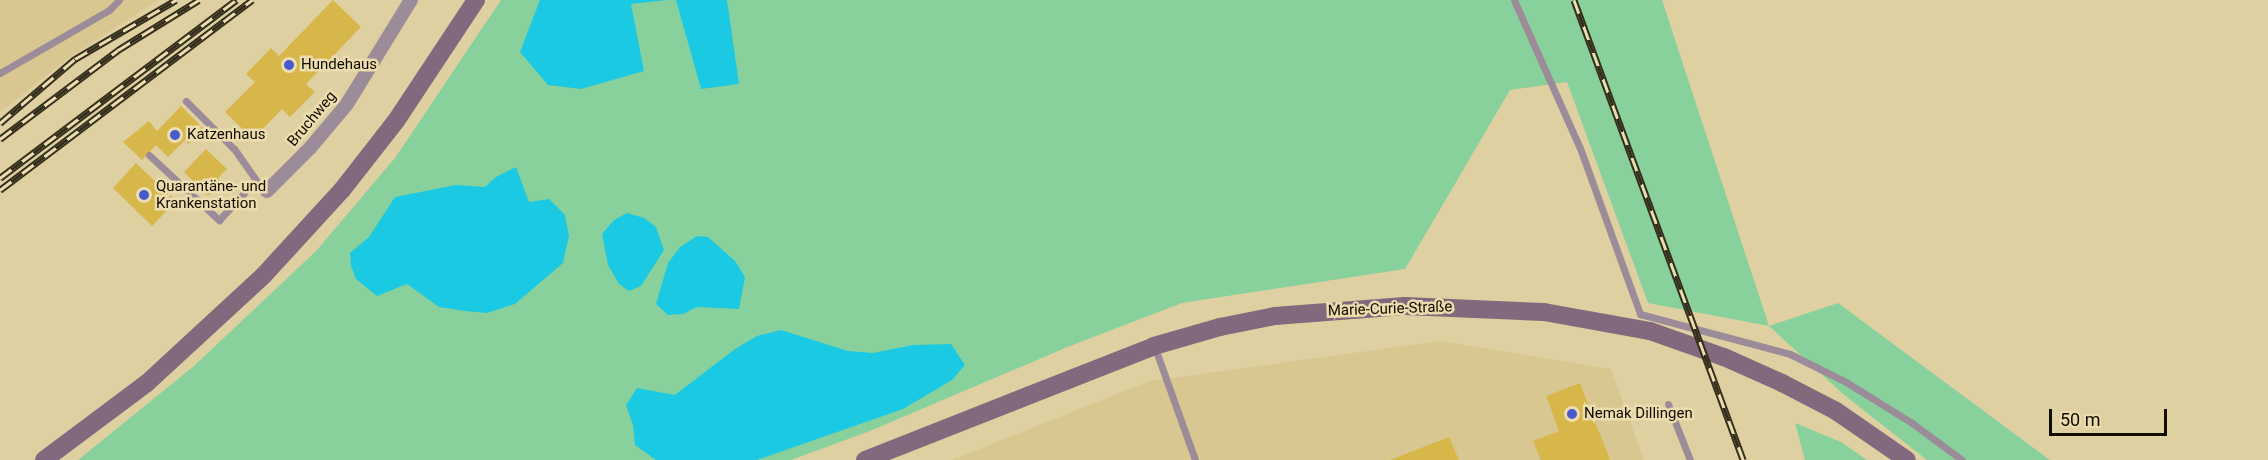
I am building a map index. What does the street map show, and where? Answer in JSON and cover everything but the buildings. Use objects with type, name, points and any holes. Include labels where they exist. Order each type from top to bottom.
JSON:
[{"type":"main road","points":[[44,460],[147,383],[264,275],[342,190],[396,121],[476,0]]},
{"type":"main road","name":"Marie-Curie-Straße","points":[[865,460],[1154,345],[1220,327],[1275,316],[1394,306],[1474,307],[1544,312],[1650,331],[1724,357],[1772,378],[1836,411],[1907,460]]},
{"type":"street","name":"Bruchweg","points":[[267,191],[310,148],[347,104],[411,0]]},
{"type":"lane","points":[[0,73],[108,10],[119,0]]},
{"type":"lane","points":[[1514,0],[1580,148],[1640,314],[1790,354],[1846,382],[1912,423],[1962,460]]},
{"type":"lane","points":[[186,100],[234,149],[256,180],[267,191]]},
{"type":"lane","points":[[149,155],[219,220],[256,180]]},
{"type":"lane","points":[[1154,345],[1195,460]]},
{"type":"lane","points":[[1668,404],[1690,460]]},
{"type":"shaded area","points":[[0,0],[158,0],[72,56],[0,112]]},
{"type":"shaded area","points":[[1440,341],[1611,369],[1644,460],[952,460],[1150,381]]},
{"type":"green space","points":[[501,0],[1662,0],[1769,326],[1648,303],[1567,82],[1510,90],[1405,269],[1182,303],[1070,346],[870,431],[791,460],[78,460],[194,366],[316,251],[395,158]]},
{"type":"green space","points":[[1838,303],[2050,460],[1927,460],[1843,394],[1769,326]]},
{"type":"green space","points":[[1795,423],[1841,442],[1867,460],[1805,460]]},
{"type":"water","points":[[540,0],[667,0],[631,4],[644,71],[581,89],[548,85],[520,52]]},
{"type":"water","points":[[676,0],[727,0],[739,84],[701,89]]},
{"type":"water","points":[[516,167],[529,202],[549,199],[565,215],[569,236],[563,263],[515,304],[487,313],[439,307],[407,284],[377,296],[356,279],[351,266],[350,253],[369,237],[395,197],[456,185],[485,187],[496,177]]},
{"type":"water","points":[[627,213],[644,218],[656,227],[664,250],[641,286],[629,291],[619,284],[608,265],[602,234],[614,220]]},
{"type":"water","points":[[697,236],[708,237],[735,261],[745,277],[739,309],[697,307],[683,314],[668,315],[656,304],[668,263],[680,247]]},
{"type":"water","points":[[781,330],[848,351],[873,353],[913,345],[951,344],[965,365],[952,380],[903,409],[757,460],[656,460],[635,445],[633,425],[626,405],[637,388],[675,395],[735,349],[757,336]]},
{"type":"railway","points":[[0,123],[75,59],[176,0]]},
{"type":"railway","points":[[0,139],[118,50],[199,0]]},
{"type":"railway","points":[[0,178],[236,0]]},
{"type":"railway","points":[[0,190],[252,0]]},
{"type":"railway","points":[[1574,0],[1743,460]]},
{"type":"place","name":"Hundehaus","points":[[289,65]]},
{"type":"place","name":"Katzenhaus","points":[[175,135]]},
{"type":"place","name":"Quarantäne- und Krankenstation","points":[[144,195]]},
{"type":"place","name":"Nemak Dillingen","points":[[1572,414]]}]
